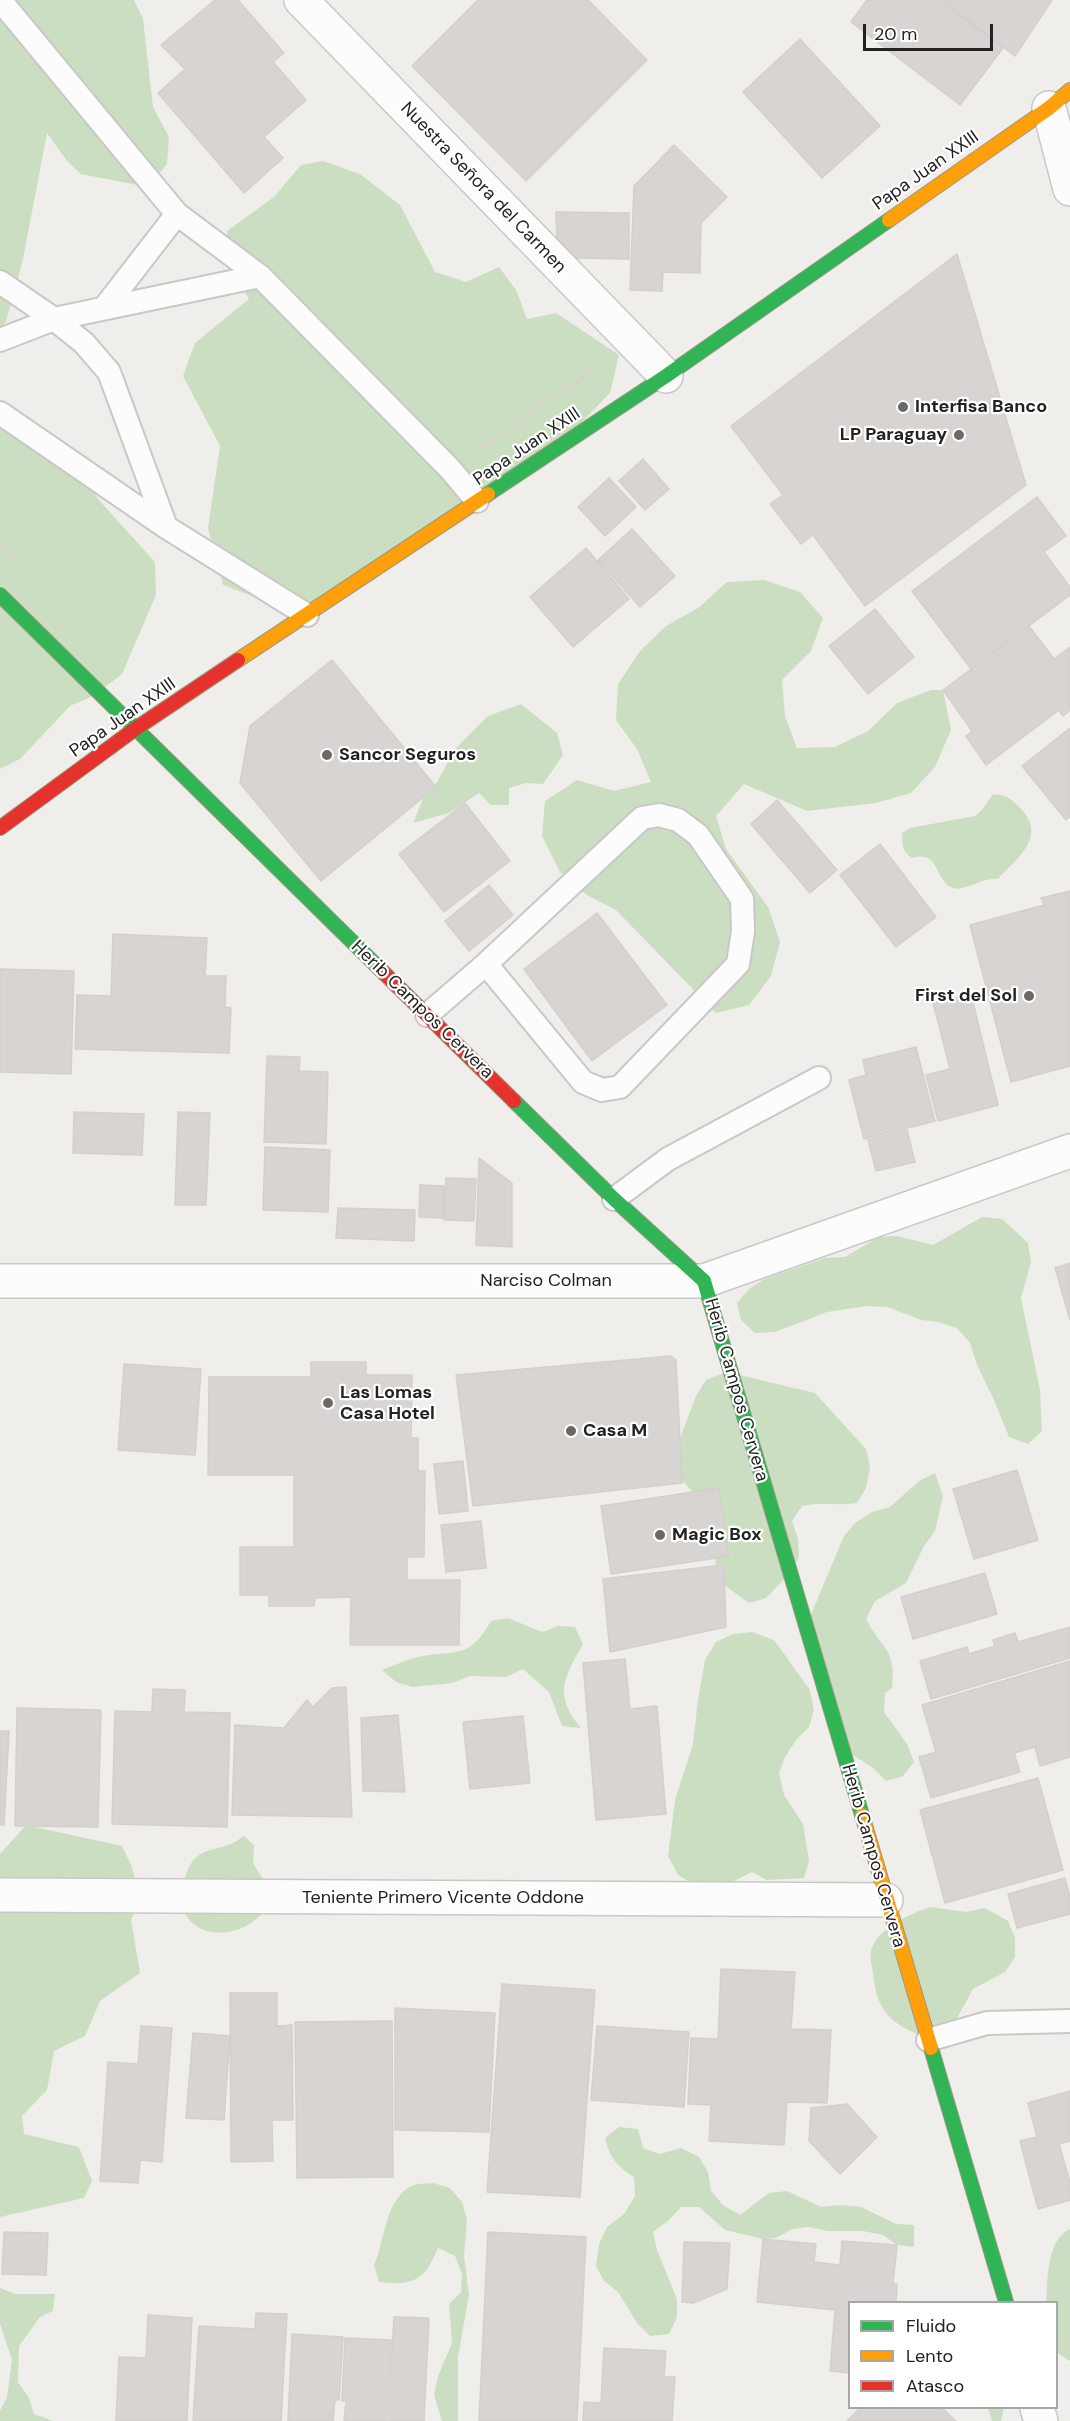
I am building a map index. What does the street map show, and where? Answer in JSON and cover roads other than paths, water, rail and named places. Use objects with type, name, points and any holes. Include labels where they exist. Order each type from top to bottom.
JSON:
[{"type":"street","name":"Nuestra Señora del Carmen","points":[[301,0],[666,376]]},
{"type":"street","name":"Papa Juan XXIII","points":[[0,828],[135,729],[666,376],[1059,99]]},
{"type":"street","points":[[1059,99],[1070,189]]},
{"type":"street","name":"Herib Campos Cervera","points":[[0,595],[614,1199],[704,1281],[1006,2301]]},
{"type":"street","name":"Narciso Colman","points":[[0,1281],[704,1281],[1070,1151]]},
{"type":"street","name":"Teniente Primero Vicente Oddone","points":[[0,1895],[886,1900]]},
{"type":"lane","points":[[0,0],[177,214],[260,276],[450,469],[477,501]]},
{"type":"lane","points":[[105,307],[177,214]]},
{"type":"lane","points":[[0,340],[54,319],[260,276]]},
{"type":"lane","points":[[0,282],[84,343],[109,372],[166,527]]},
{"type":"lane","points":[[0,413],[166,527],[307,615]]},
{"type":"lane","points":[[427,1015],[486,964],[642,819],[659,815],[678,820],[698,835],[742,899],[743,931],[738,963],[620,1087],[602,1090],[583,1082],[486,964]]},
{"type":"lane","points":[[614,1199],[668,1160],[819,1078]]},
{"type":"lane","points":[[928,2040],[987,2023],[1070,2021]]},
{"type":"place","name":"Interfisa Banco","points":[[903,407]]},
{"type":"place","name":"LP Paraguay","points":[[959,435]]},
{"type":"place","name":"Sancor Seguros","points":[[327,755]]},
{"type":"place","name":"First del Sol","points":[[1029,996]]},
{"type":"place","name":"Las Lomas Casa Hotel","points":[[328,1403]]},
{"type":"place","name":"Casa M","points":[[571,1431]]},
{"type":"place","name":"Magic Box","points":[[660,1535]]}]
